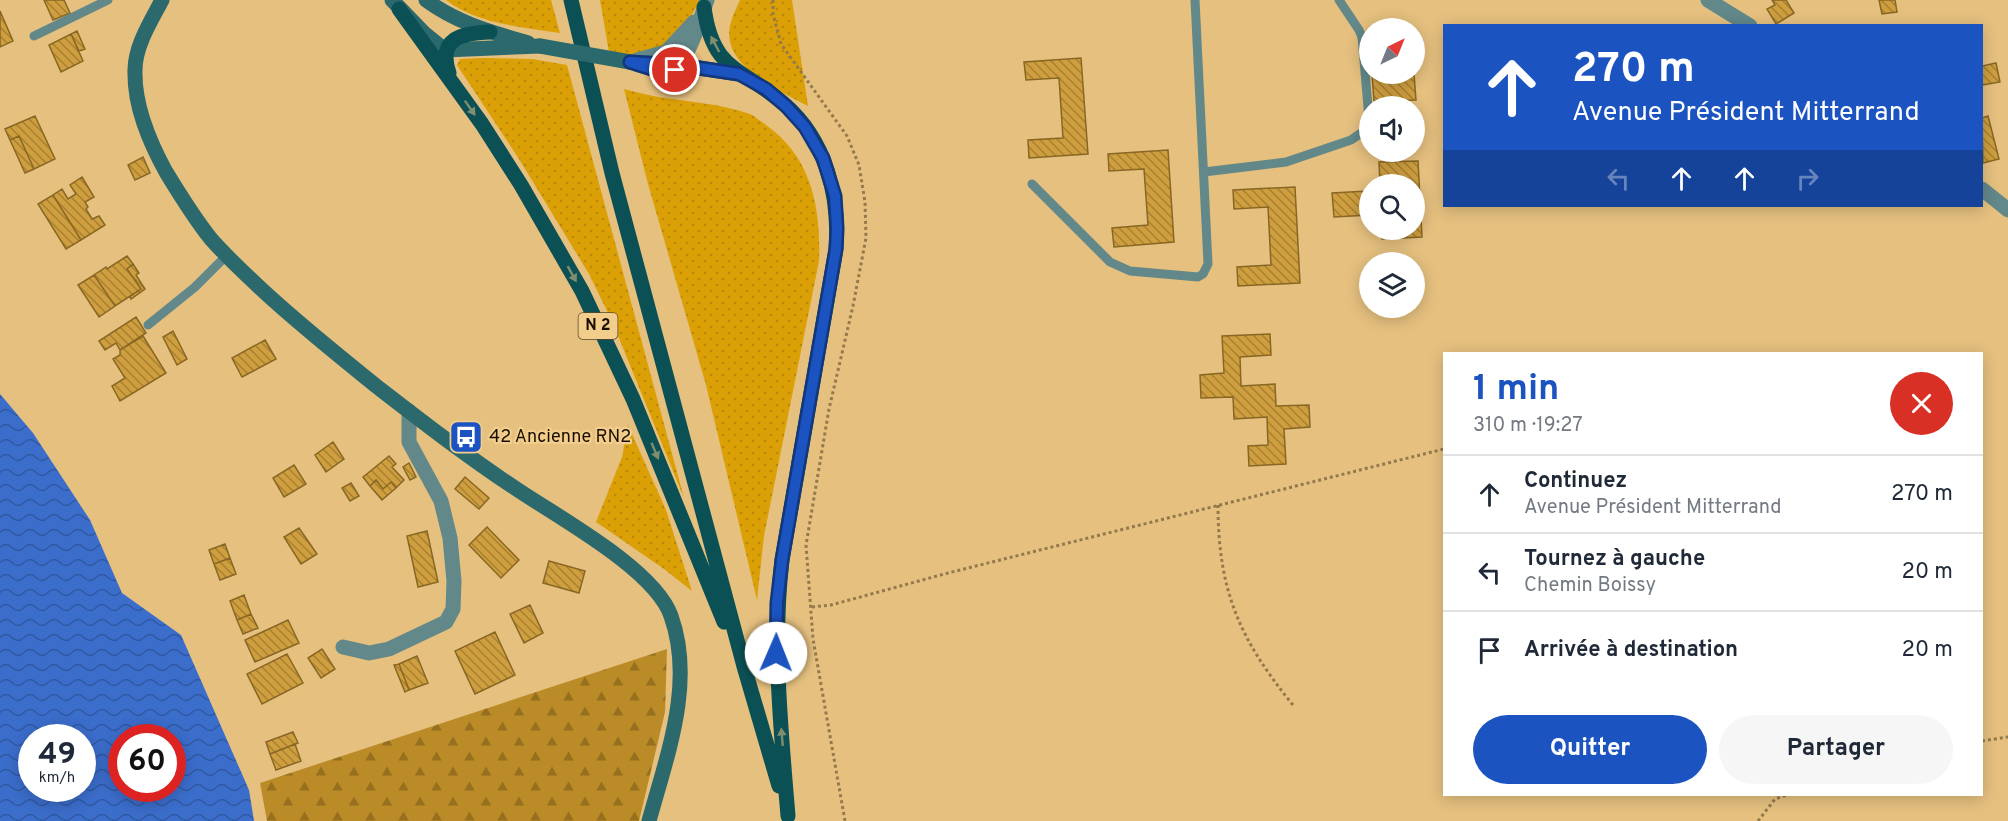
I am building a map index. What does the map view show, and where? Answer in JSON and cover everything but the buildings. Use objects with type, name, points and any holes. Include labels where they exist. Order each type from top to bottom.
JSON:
[{"type":"main road","points":[[162,0],[139,50],[135,69],[139,109],[154,150],[183,200],[226,256],[306,331],[409,411],[511,486],[630,564],[656,590],[671,613],[681,662],[681,686],[670,745],[649,821]]},
{"type":"main road","name":"N 2","points":[[426,0],[470,26],[540,46],[630,62],[679,65],[739,74],[766,89],[786,106],[805,127],[823,158],[835,196],[837,228],[832,273],[782,560],[777,603],[777,663],[789,818]]},
{"type":"main road","name":"N 2","points":[[570,0],[609,162],[744,670],[789,818]]},
{"type":"main road","points":[[706,4],[707,28],[713,43],[724,61],[739,74]]},
{"type":"main road","name":"N 2","points":[[395,5],[445,51],[540,46]]},
{"type":"main road","name":"N 2","points":[[395,5],[452,82],[521,185],[582,291],[633,399],[668,481],[695,556],[744,670]]},
{"type":"main road","name":"N 2","points":[[445,51],[449,44],[465,34],[490,32]]},
{"type":"main road","points":[[445,51],[446,64],[452,82]]},
{"type":"street","points":[[1708,0],[1747,24]]},
{"type":"street","points":[[630,62],[656,57],[666,52],[690,28],[706,4]]},
{"type":"street","points":[[679,65],[688,50],[706,4]]},
{"type":"street","points":[[1983,190],[2008,210]]},
{"type":"street","points":[[343,646],[369,653],[389,650],[446,622],[453,609],[454,581],[450,538],[441,501],[409,442],[409,411]]},
{"type":"lane","points":[[34,36],[108,0]]},
{"type":"lane","points":[[1032,184],[1110,262],[1121,269],[1198,277],[1203,274],[1208,264],[1195,0]]},
{"type":"lane","points":[[1204,172],[1286,162],[1351,140],[1364,131],[1369,118],[1362,37],[1339,0]]},
{"type":"lane","points":[[148,325],[195,287],[226,256]]},
{"type":"path","points":[[845,821],[813,639],[812,607],[831,605],[948,573],[1443,449]]},
{"type":"path","points":[[1218,505],[1218,534],[1224,577],[1239,625],[1267,673],[1293,705]]},
{"type":"path","points":[[1983,741],[2008,737]]},
{"type":"path","points":[[1773,796],[1775,800]]},
{"type":"path","points":[[1758,821],[1775,800],[1785,796]]},
{"type":"shaded area","points":[[446,0],[551,0],[560,33],[486,19],[458,8]]},
{"type":"shaded area","points":[[600,0],[700,0],[689,20],[665,52],[610,58]]},
{"type":"shaded area","points":[[740,0],[792,0],[808,106],[753,74],[733,51],[729,37],[731,22]]},
{"type":"shaded area","points":[[460,59],[532,59],[567,65],[684,498],[612,321],[589,274],[519,159],[457,65]]},
{"type":"shaded area","points":[[624,89],[727,107],[752,115],[782,138],[794,152],[804,168],[815,204],[819,261],[764,536],[757,600],[706,385],[648,184]]},
{"type":"shaded area","points":[[628,425],[666,510],[692,591],[596,522],[622,457]]},
{"type":"green space","points":[[667,649],[665,712],[639,821],[267,821],[260,783]]},
{"type":"water","points":[[0,394],[33,433],[90,520],[122,593],[181,635],[249,790],[254,821],[0,821]]},
{"type":"place","name":"42 Ancienne RN2","points":[[466,437]]},
{"type":"route","points":[[675,70],[668,74],[658,73],[630,62],[679,65],[739,74],[766,89],[805,127],[823,158],[835,196],[836,249],[782,560],[777,603],[776,653]]}]
